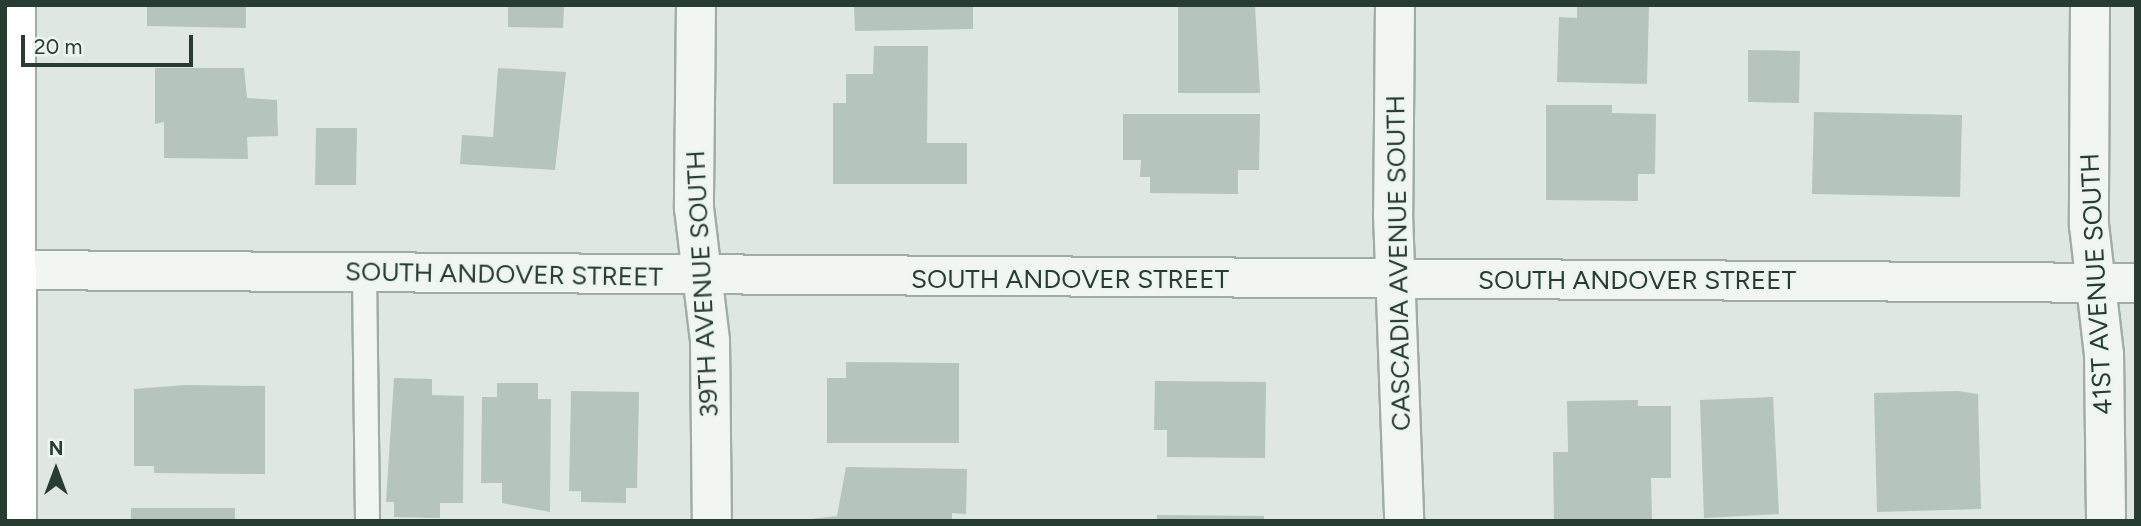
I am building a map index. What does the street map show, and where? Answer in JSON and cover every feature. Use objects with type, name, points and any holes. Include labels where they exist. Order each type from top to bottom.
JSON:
[{"type":"street","points":[[16,5],[10,270],[17,521]]},
{"type":"street","name":"39TH AVENUE SOUTH","points":[[696,5],[694,208],[710,341],[712,521]]},
{"type":"street","name":"CASCADIA AVENUE SOUTH","points":[[1395,5],[1404,521]]},
{"type":"street","name":"41ST AVENUE SOUTH","points":[[2091,5],[2089,225],[2104,354],[2106,521]]},
{"type":"street","name":"SOUTH ANDOVER STREET","points":[[10,270],[364,272],[702,279],[2136,283]]},
{"type":"lane","points":[[364,272],[367,521]]},
{"type":"building","points":[[147,5],[246,5],[246,28],[147,26]]},
{"type":"building","points":[[508,5],[564,5],[563,28],[508,27]]},
{"type":"building","points":[[854,5],[973,5],[973,29],[855,31]]},
{"type":"building","points":[[1577,5],[1649,5],[1647,84],[1557,82],[1559,17],[1577,18]]},
{"type":"building","points":[[1178,6],[1255,6],[1260,93],[1178,93]]},
{"type":"building","points":[[874,46],[928,46],[927,143],[967,143],[967,184],[833,184],[833,103],[846,103],[846,74],[873,74]]},
{"type":"building","points":[[1748,50],[1800,51],[1799,103],[1748,102]]},
{"type":"building","points":[[155,68],[244,68],[247,98],[277,100],[278,136],[247,137],[248,159],[164,158],[164,122],[155,124]]},
{"type":"building","points":[[498,68],[566,72],[555,170],[460,164],[462,135],[493,137]]},
{"type":"building","points":[[1546,105],[1612,105],[1612,113],[1656,114],[1655,174],[1638,174],[1638,201],[1546,200]]},
{"type":"building","points":[[1814,112],[1962,115],[1960,197],[1812,194]]},
{"type":"building","points":[[1123,114],[1260,114],[1259,170],[1238,170],[1238,194],[1150,193],[1150,177],[1140,177],[1141,160],[1123,160]]},
{"type":"building","points":[[316,128],[357,128],[356,185],[315,185]]},
{"type":"building","points":[[846,362],[959,363],[959,443],[827,443],[827,378],[846,378]]},
{"type":"building","points":[[394,378],[432,379],[432,395],[464,396],[463,503],[440,503],[440,518],[394,517],[394,502],[386,502]]},
{"type":"building","points":[[1155,381],[1266,382],[1265,458],[1167,457],[1167,430],[1154,430]]},
{"type":"building","points":[[497,383],[538,383],[538,399],[551,399],[550,512],[502,503],[502,483],[481,483],[482,397],[497,397]]},
{"type":"building","points":[[186,385],[265,386],[265,474],[154,473],[154,466],[134,466],[134,389]]},
{"type":"building","points":[[571,391],[639,392],[637,488],[626,488],[626,503],[581,502],[581,491],[569,491]]},
{"type":"building","points":[[1958,391],[1978,394],[1981,509],[1877,512],[1874,393]]},
{"type":"building","points":[[1773,397],[1779,514],[1704,518],[1700,400]]},
{"type":"building","points":[[1638,400],[1638,406],[1671,406],[1671,478],[1651,478],[1652,521],[1554,521],[1553,452],[1568,452],[1567,401]]},
{"type":"building","points":[[846,467],[967,469],[966,514],[952,513],[952,521],[794,521],[837,516]]},
{"type":"building","points":[[131,508],[235,508],[235,521],[131,521]]},
{"type":"building","points":[[1157,515],[1264,516],[1264,521],[1157,521]]}]
